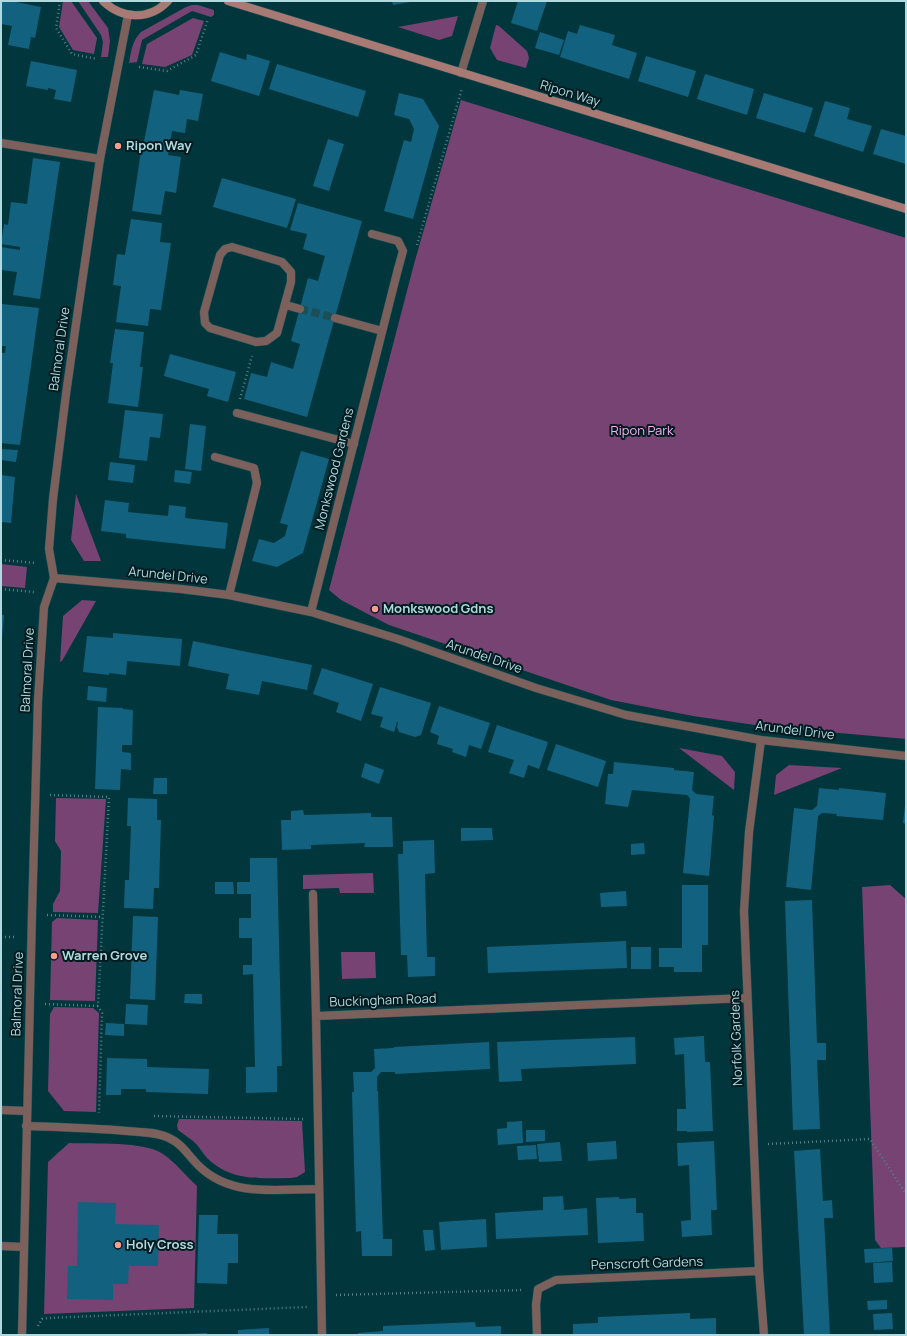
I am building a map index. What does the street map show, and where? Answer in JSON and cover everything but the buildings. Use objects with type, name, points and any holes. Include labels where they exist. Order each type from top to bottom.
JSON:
[{"type":"street","points":[[103,1],[115,10],[128,15],[140,15],[152,12],[163,6],[168,1]]},
{"type":"street","name":"Ripon Way","points":[[228,1],[906,209]]},
{"type":"street","points":[[464,74],[482,1]]},
{"type":"street","name":"Balmoral Drive","points":[[22,1335],[26,1126],[38,701],[44,607],[54,578],[49,549],[60,446],[76,325],[100,159],[128,15]]},
{"type":"street","points":[[1,143],[100,159]]},
{"type":"street","name":"Monkswood Gardens","points":[[311,612],[403,251],[398,241],[372,234]]},
{"type":"street","points":[[232,247],[282,262],[291,272],[291,282],[286,305],[277,333],[266,341],[256,342],[210,328],[205,322],[204,312],[220,255],[225,249],[232,247]]},
{"type":"street","points":[[286,305],[300,309]]},
{"type":"street","points":[[335,318],[382,331]]},
{"type":"street","points":[[237,413],[354,444]]},
{"type":"street","points":[[215,457],[254,468],[257,483],[229,595]]},
{"type":"street","name":"Arundel Drive","points":[[54,578],[181,589],[229,595],[311,612],[398,639],[536,688],[626,715],[762,740],[906,756]]},
{"type":"street","name":"Norfolk Gardens","points":[[762,740],[749,832],[744,911],[753,1144],[759,1271],[764,1335]]},
{"type":"street","points":[[313,894],[316,1016]]},
{"type":"street","name":"Buckingham Road","points":[[322,1335],[316,1016],[747,998]]},
{"type":"street","points":[[1,1110],[27,1111]]},
{"type":"street","points":[[26,1126],[153,1133],[169,1138],[183,1147],[199,1167],[221,1182],[244,1189],[319,1189]]},
{"type":"street","points":[[1,1246],[24,1247]]},
{"type":"street","name":"Penscroft Gardens","points":[[538,1289],[556,1280],[759,1271]]},
{"type":"street","points":[[537,1335],[536,1305],[538,1289]]},
{"type":"path","points":[[60,1],[56,28],[72,54],[97,59]]},
{"type":"path","points":[[138,67],[167,71],[196,55],[208,19]]},
{"type":"path","points":[[417,246],[464,74]]},
{"type":"path","points":[[237,413],[256,342]]},
{"type":"path","points":[[1,560],[52,564]]},
{"type":"path","points":[[1,589],[49,593]]},
{"type":"path","points":[[36,794],[109,796],[98,1006],[102,1013],[99,1116]]},
{"type":"path","points":[[32,914],[103,917]]},
{"type":"path","points":[[30,1003],[98,1006]]},
{"type":"path","points":[[150,1116],[318,1119]]},
{"type":"path","points":[[753,1144],[870,1139],[906,1194]]},
{"type":"path","points":[[322,1296],[538,1289]]},
{"type":"path","points":[[38,1326],[42,1319],[48,1318],[322,1307]]},
{"type":"green space","points":[[63,1],[71,1],[97,38],[94,54],[73,50],[59,27]]},
{"type":"green space","points":[[78,1],[88,1],[108,28],[110,41],[108,57],[101,57],[103,42],[101,35]]},
{"type":"green space","points":[[192,5],[198,5],[214,10],[214,15],[211,17],[192,11],[142,40],[137,62],[129,63],[134,43],[141,32]]},
{"type":"green space","points":[[458,16],[452,36],[439,40],[398,27]]},
{"type":"green space","points":[[193,18],[204,21],[192,55],[165,67],[142,64],[147,44]]},
{"type":"green space","points":[[496,25],[527,51],[529,58],[526,68],[497,60],[490,48]]},
{"type":"green space","name":"Ripon Park","points":[[461,100],[906,238],[906,739],[762,726],[693,716],[611,700],[389,625],[341,600],[329,590],[414,264]]},
{"type":"green space","points":[[76,494],[101,561],[84,561],[71,540]]},
{"type":"green space","points":[[1,564],[27,567],[25,588],[1,586]]},
{"type":"green space","points":[[82,600],[96,601],[62,661],[60,662],[63,616]]},
{"type":"green space","points":[[679,748],[722,756],[735,772],[734,790]]},
{"type":"green space","points":[[789,765],[842,768],[774,795],[776,775]]},
{"type":"green space","points":[[56,798],[106,799],[98,913],[53,912],[53,904],[60,891],[61,851],[55,841]]},
{"type":"green space","points":[[373,873],[374,893],[340,893],[339,888],[303,889],[303,875]]},
{"type":"green space","points":[[890,885],[906,899],[906,1247],[881,1248],[875,1240],[862,887]]},
{"type":"green space","points":[[57,918],[98,920],[95,1001],[50,1000],[52,922]]},
{"type":"green space","points":[[341,952],[375,952],[376,978],[342,979]]},
{"type":"green space","points":[[54,1007],[93,1008],[99,1013],[96,1112],[64,1111],[48,1091],[50,1014]]},
{"type":"green space","points":[[179,1119],[302,1121],[305,1172],[297,1177],[291,1178],[257,1178],[236,1175],[226,1171],[216,1166],[207,1158],[195,1143],[178,1130],[177,1125]]},
{"type":"green space","points":[[69,1143],[132,1145],[155,1150],[172,1161],[197,1186],[194,1308],[44,1314],[48,1162]]},
{"type":"tunnel","points":[[300,309],[335,318]]},
{"type":"place","name":"Ripon Way","points":[[118,146]]},
{"type":"place","name":"Monkswood Gdns","points":[[375,609]]},
{"type":"place","name":"Warren Grove","points":[[54,956]]},
{"type":"place","name":"Holy Cross","points":[[118,1245]]}]
